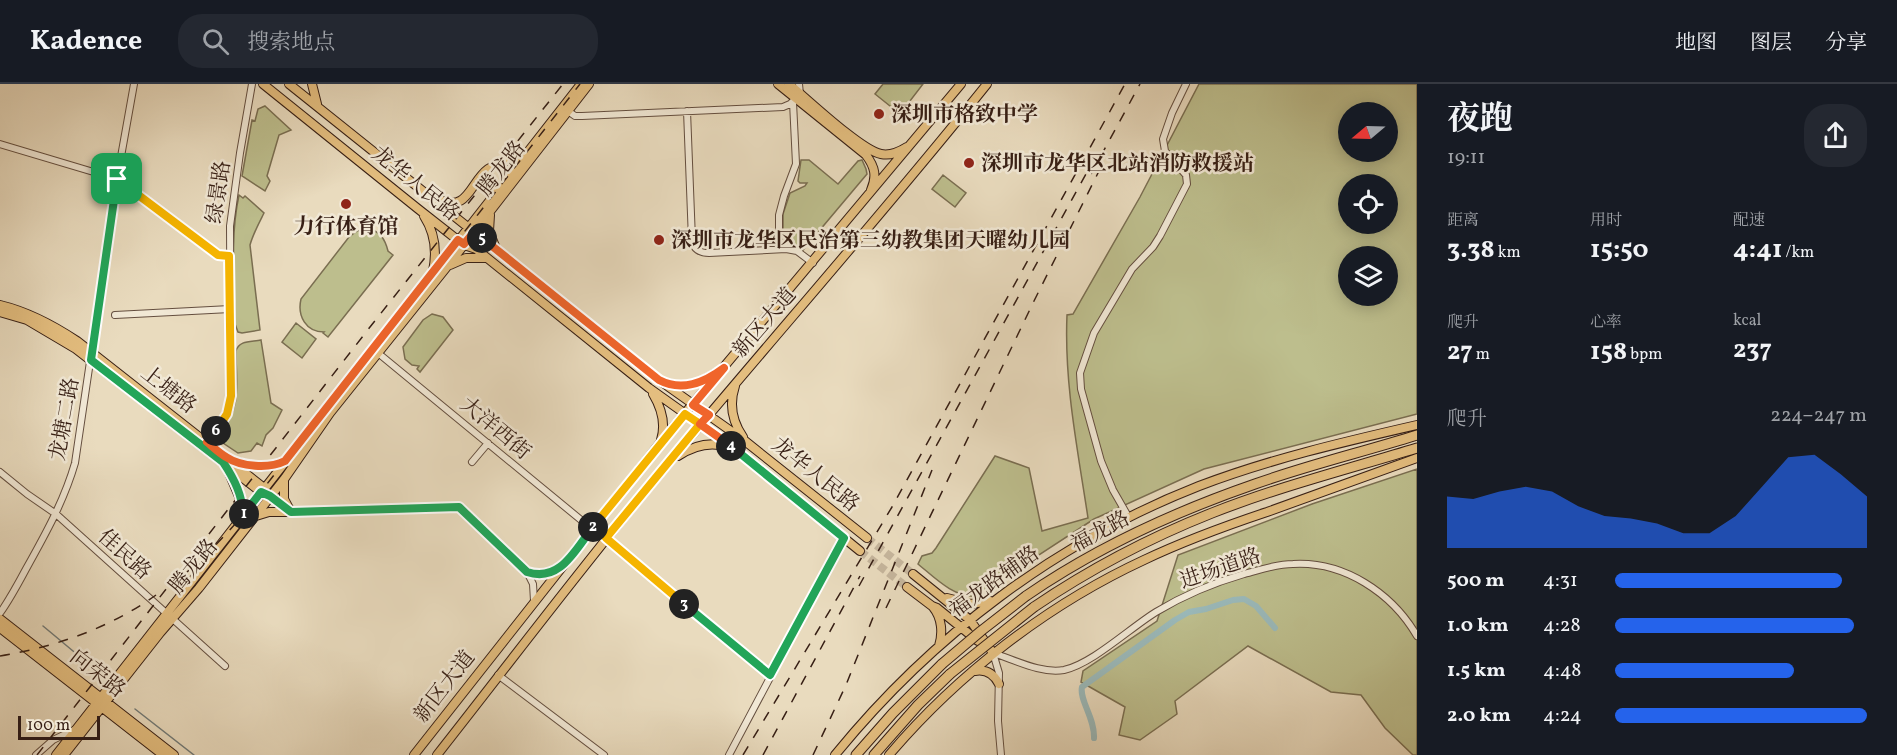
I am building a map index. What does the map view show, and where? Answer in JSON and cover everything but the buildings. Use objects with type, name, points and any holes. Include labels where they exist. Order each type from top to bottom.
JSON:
[{"type":"highway","name":"福龙路","points":[[856,755],[893,713],[942,664],[981,631],[1026,596],[1096,552],[1147,526],[1196,505],[1287,474],[1417,435]]},
{"type":"highway","name":"福龙路","points":[[874,755],[918,705],[979,649],[1034,607],[1104,563],[1184,525],[1269,493],[1417,448]]},
{"type":"main road","name":"龙华人民路","points":[[262,84],[461,242],[488,258],[649,388],[736,450],[860,551]]},
{"type":"main road","name":"龙华人民路","points":[[289,84],[659,380],[745,441],[867,538]]},
{"type":"main road","points":[[312,84],[314,96],[320,108]]},
{"type":"main road","name":"腾龙路","points":[[64,755],[101,702],[169,617],[241,518],[433,272],[461,242],[581,84]]},
{"type":"main road","name":"腾龙路","points":[[471,229],[492,210],[589,84]]},
{"type":"main road","points":[[778,84],[868,158],[874,169],[875,177],[868,196]]},
{"type":"main road","points":[[789,84],[796,98],[871,151],[893,154],[913,143]]},
{"type":"main road","name":"新区大道","points":[[414,755],[658,446],[961,84]]},
{"type":"main road","name":"新区大道","points":[[437,755],[606,538],[700,424],[906,184],[987,84]]},
{"type":"main road","points":[[425,193],[444,202],[457,202],[465,197],[486,170],[494,165],[526,155]]},
{"type":"main road","points":[[417,208],[429,223],[434,238],[433,272]]},
{"type":"main road","points":[[492,210],[488,224],[497,250]]},
{"type":"main road","name":"腾龙路","points":[[169,617],[199,588],[285,478],[330,413],[446,268],[461,242]]},
{"type":"main road","points":[[446,268],[466,258],[488,258]]},
{"type":"main road","name":"上塘路","points":[[0,305],[46,321],[207,442],[225,460]]},
{"type":"main road","name":"上塘路","points":[[0,312],[27,320],[92,356],[263,490]]},
{"type":"main road","points":[[659,380],[669,384],[688,386],[701,382],[724,368]]},
{"type":"main road","points":[[738,380],[733,396],[733,415],[736,426],[745,441]]},
{"type":"main road","points":[[649,388],[659,405],[663,418],[663,434],[658,446]]},
{"type":"main road","name":"福龙路辅路","points":[[835,755],[888,695],[970,620],[1068,550],[1127,515],[1193,489],[1293,455],[1417,425]]},
{"type":"main road","points":[[669,462],[703,445],[720,444],[736,450]]},
{"type":"main road","points":[[889,755],[930,711],[993,653],[1094,586],[1143,560],[1207,533],[1417,458]]},
{"type":"main road","points":[[225,460],[268,466],[278,465],[285,461]]},
{"type":"main road","points":[[225,460],[241,501],[243,511],[241,518]]},
{"type":"main road","points":[[255,516],[270,512],[291,512],[284,499],[285,478]]},
{"type":"main road","points":[[913,574],[970,620],[993,653]]},
{"type":"main road","points":[[907,587],[993,653]]},
{"type":"main road","points":[[944,597],[971,604],[981,604],[998,598]]},
{"type":"main road","points":[[932,606],[941,625],[939,647]]},
{"type":"main road","name":"向荣路","points":[[0,619],[162,755]]},
{"type":"main road","name":"向荣路","points":[[0,628],[174,755]]},
{"type":"main road","points":[[973,671],[990,672],[999,684]]},
{"type":"main road","name":"腾龙路","points":[[56,755],[101,702]]},
{"type":"street","name":"龙塘二路","points":[[0,613],[56,514],[75,463],[117,179],[134,84]]},
{"type":"street","name":"绿景路","points":[[207,442],[225,419],[231,402],[229,256],[231,211],[252,84]]},
{"type":"street","points":[[779,249],[779,215],[796,164],[796,98],[799,84]]},
{"type":"street","points":[[1127,515],[1101,461],[1081,389],[1080,373],[1085,353],[1098,325],[1132,269],[1160,236],[1187,184],[1186,175],[1166,151],[1163,139],[1186,84]]},
{"type":"street","points":[[568,111],[575,116],[582,116],[783,107],[796,98]]},
{"type":"street","points":[[687,111],[694,247],[709,253],[779,249],[797,251],[813,263]]},
{"type":"street","points":[[0,144],[117,179],[218,255],[229,256]]},
{"type":"street","points":[[115,315],[230,309]]},
{"type":"street","name":"大洋西街","points":[[378,353],[592,529]]},
{"type":"street","points":[[472,462],[488,443]]},
{"type":"street","name":"佳民路","points":[[0,472],[56,514],[225,666]]},
{"type":"street","name":"上塘路","points":[[263,490],[291,512]]},
{"type":"street","points":[[291,512],[459,507],[527,572],[533,584],[534,601]]},
{"type":"street","points":[[606,538],[770,675]]},
{"type":"street","points":[[729,755],[844,538]]},
{"type":"street","name":"进场道路","points":[[993,653],[1047,670],[1066,669],[1084,662],[1149,616],[1191,593],[1226,579],[1294,563],[1337,570],[1364,582],[1392,603],[1405,617],[1417,636]]},
{"type":"street","points":[[527,572],[548,574],[562,566]]},
{"type":"street","points":[[993,653],[999,668],[998,721],[1001,755]]},
{"type":"street","points":[[498,675],[604,755]]},
{"type":"street","points":[[36,755],[53,740],[77,728]]},
{"type":"green space","points":[[883,84],[923,84],[900,114],[875,94]]},
{"type":"green space","points":[[1199,84],[1417,84],[1417,414],[1204,469],[1094,519],[976,596],[960,594],[918,564],[922,556],[932,553],[936,548],[995,456],[1029,468],[1042,531],[1088,518],[1076,443],[1068,366],[1067,315],[1073,314],[1140,197]]},
{"type":"green space","points":[[265,106],[291,130],[279,135],[267,176],[270,181],[265,191],[242,176],[252,120],[255,121],[258,109]]},
{"type":"green space","points":[[801,160],[809,160],[838,184],[858,161],[862,160],[867,174],[803,250],[783,240],[783,214],[790,193],[807,183],[798,181]]},
{"type":"green space","points":[[943,175],[966,193],[955,207],[932,189]]},
{"type":"green space","points":[[239,195],[243,198],[245,196],[264,213],[250,245],[260,330],[242,333],[238,332],[235,324],[233,275],[234,227]]},
{"type":"green space","points":[[368,229],[381,236],[388,251],[393,255],[328,337],[324,332],[312,329],[304,322],[300,311],[301,299],[349,237],[357,231]]},
{"type":"green space","points":[[432,314],[443,317],[453,330],[420,372],[417,369],[419,366],[412,365],[405,359],[403,347],[423,320]]},
{"type":"green space","points":[[296,323],[316,339],[302,358],[282,342]]},
{"type":"green space","points":[[261,340],[271,403],[282,410],[273,428],[266,435],[262,446],[257,443],[251,451],[238,453],[223,443],[221,434],[235,404],[236,351],[243,343]]},
{"type":"green space","points":[[1417,469],[1417,755],[1413,755],[1385,728],[1361,695],[1331,692],[1248,646],[1175,701],[1177,714],[1140,740],[1119,735],[1125,707],[1081,682],[1083,671],[1157,621],[1178,555],[1312,504]]},
{"type":"waterway","points":[[1094,738],[1082,687],[1175,620],[1189,612],[1244,599],[1256,606],[1275,628]]},
{"type":"waterway","points":[[43,626],[85,661]]},
{"type":"waterway","points":[[135,709],[194,755]]},
{"type":"tunnel","points":[[867,538],[913,574]]},
{"type":"tunnel","points":[[860,551],[907,587]]},
{"type":"railway","points":[[37,755],[370,327],[563,84]]},
{"type":"railway","points":[[187,572],[238,521],[580,84]]},
{"type":"railway","points":[[743,755],[892,507],[1125,84]]},
{"type":"railway","points":[[1091,174],[1140,84]]},
{"type":"railway","points":[[859,586],[1092,163]]},
{"type":"railway","points":[[886,608],[1100,169]]},
{"type":"railway","points":[[813,755],[846,685],[932,470]]},
{"type":"railway","points":[[763,755],[860,576]]},
{"type":"railway","points":[[0,656],[41,647],[81,634],[120,617],[156,595]]},
{"type":"place","name":"深圳市格致中学","points":[[879,114]]},
{"type":"place","name":"深圳市龙华区北站消防救援站","points":[[969,163]]},
{"type":"place","name":"力行体育馆","points":[[346,204]]},
{"type":"place","name":"深圳市龙华区民治第三幼教集团天曜幼儿园","points":[[659,240]]},
{"type":"route","points":[[117,179],[91,360],[223,462],[232,476],[243,507],[241,518],[261,492],[291,512],[459,507],[527,572],[536,575],[548,574],[562,566],[685,414],[700,424],[606,538],[770,675],[844,538],[736,450],[700,424],[709,415],[693,405],[724,368],[701,382],[688,386],[669,384],[659,380],[474,232],[464,244],[458,240],[285,461],[278,465],[268,466],[234,461],[207,442],[222,424],[231,402],[229,256],[218,255],[117,179]]}]
